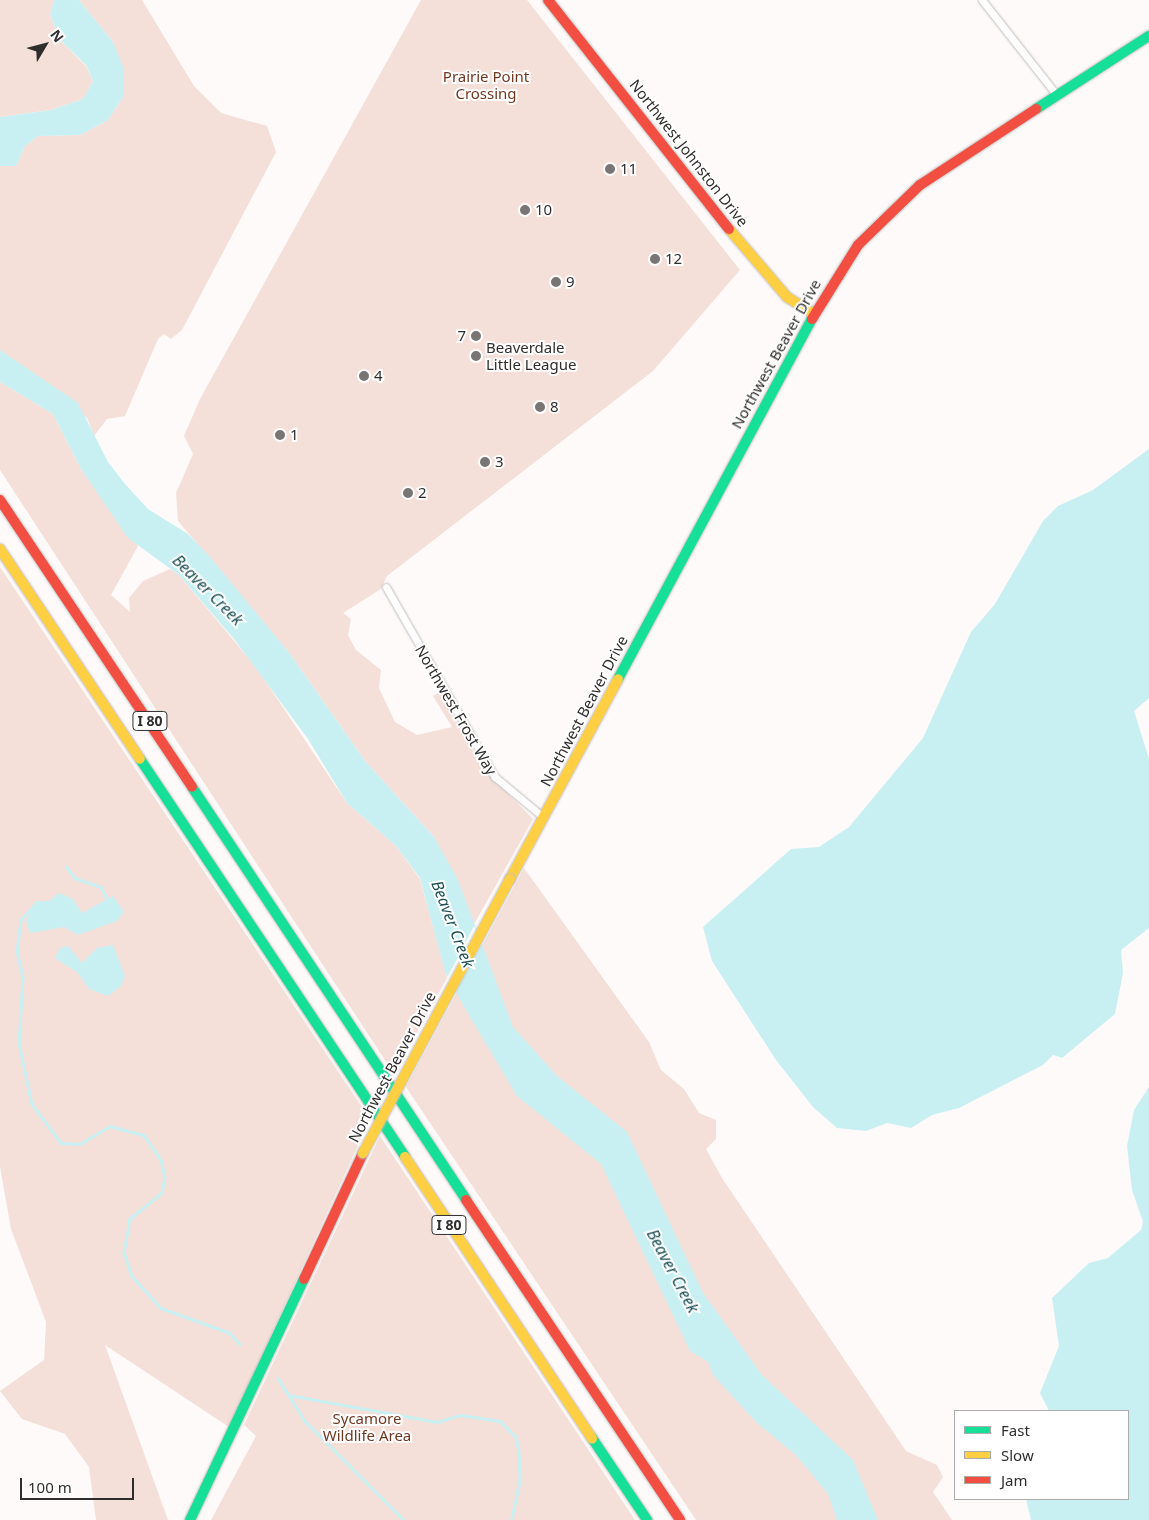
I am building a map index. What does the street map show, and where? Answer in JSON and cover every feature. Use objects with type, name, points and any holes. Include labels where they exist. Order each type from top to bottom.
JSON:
[{"type":"main road","name":"Northwest Johnston Drive","points":[[548,0],[765,275],[788,297],[814,314]]},
{"type":"main road","name":"Northwest Beaver Drive","points":[[190,1520],[363,1153],[814,314],[858,245],[902,199],[1056,94],[1149,36]]},
{"type":"main road","name":"I 80","points":[[0,500],[680,1520]]},
{"type":"main road","name":"I 80","points":[[0,549],[647,1520]]},
{"type":"street","points":[[982,0],[1056,94]]},
{"type":"street","name":"Northwest Frost Way","points":[[386,587],[495,777],[544,817]]},
{"type":"green space","points":[[0,0],[54,0],[50,14],[60,40],[86,66],[93,81],[83,99],[51,110],[0,117]]},
{"type":"green space","points":[[79,0],[142,0],[194,86],[221,113],[267,126],[276,152],[182,330],[171,339],[164,334],[158,339],[125,416],[107,419],[94,436],[87,418],[0,350],[0,166],[16,166],[25,146],[38,136],[80,135],[108,120],[123,97],[113,42]]},
{"type":"green space","name":"Prairie Point Crossing","points":[[421,0],[527,0],[740,270],[653,371],[387,576],[381,589],[343,613],[351,619],[348,635],[356,650],[381,670],[379,688],[395,722],[417,735],[452,727],[433,696],[440,692],[482,767],[533,819],[472,928],[434,837],[365,761],[290,654],[178,521],[176,493],[193,454],[184,436],[200,399]]},
{"type":"green space","points":[[0,382],[53,414],[81,469],[138,546],[111,595],[130,612],[129,598],[143,581],[170,569],[179,575],[256,667],[347,803],[396,846],[420,879],[447,978],[394,1074],[0,470]]},
{"type":"green space","points":[[0,567],[370,1119],[229,1427],[105,1345],[168,1520],[96,1520],[89,1467],[65,1434],[22,1419],[0,1391],[44,1360],[46,1322],[11,1229],[0,1167]]},
{"type":"green space","points":[[524,868],[649,1042],[661,1070],[684,1089],[699,1113],[716,1120],[716,1139],[706,1149],[722,1178],[906,1451],[937,1465],[943,1477],[933,1492],[952,1520],[696,1520],[406,1087]]},
{"type":"green space","name":"Sycamore Wildlife Area","points":[[380,1136],[635,1520],[211,1520],[256,1436],[244,1425]]},
{"type":"water","points":[[54,0],[79,0],[113,42],[124,69],[123,97],[108,120],[80,135],[38,136],[25,146],[16,166],[0,166],[0,117],[51,110],[83,99],[93,81],[86,65],[60,40],[50,14]]},
{"type":"water","name":"Beaver Creek","points":[[0,350],[78,403],[108,462],[125,484],[148,509],[188,534],[211,558],[290,654],[365,761],[434,837],[458,880],[513,1027],[557,1076],[627,1132],[703,1293],[762,1375],[853,1460],[878,1520],[837,1520],[828,1494],[797,1456],[756,1422],[713,1375],[708,1362],[690,1351],[601,1164],[517,1096],[467,1012],[445,972],[420,878],[396,846],[347,803],[308,739],[234,639],[179,575],[128,538],[81,469],[53,414],[0,382]]},
{"type":"water","points":[[1149,449],[1149,698],[1134,711],[1149,759],[1149,928],[1121,950],[1123,973],[1115,1014],[1062,1058],[1053,1055],[1043,1065],[959,1108],[932,1115],[911,1128],[887,1123],[866,1131],[837,1128],[813,1107],[776,1060],[712,961],[703,927],[791,849],[819,847],[849,827],[923,738],[971,632],[995,604],[1043,521],[1058,506],[1093,490]]},
{"type":"water","points":[[59,893],[73,899],[82,913],[113,896],[124,912],[117,921],[78,935],[64,927],[30,933],[26,921],[36,901],[49,901]]},
{"type":"water","points":[[113,945],[125,976],[121,986],[108,996],[89,989],[78,973],[55,958],[60,948],[68,946],[82,963],[97,948]]},
{"type":"water","points":[[1149,1087],[1149,1520],[1031,1520],[1026,1500],[1129,1500],[1129,1410],[1048,1410],[1040,1393],[1059,1346],[1052,1298],[1089,1263],[1108,1258],[1141,1230],[1143,1222],[1132,1190],[1127,1146],[1134,1110]]},
{"type":"pier","points":[[474,926],[482,944],[454,995],[446,980]]},
{"type":"waterway","points":[[66,866],[75,878],[101,887],[108,901]]},
{"type":"waterway","points":[[36,904],[21,920],[17,951],[23,978],[19,1043],[32,1104],[61,1143],[80,1144],[110,1126],[144,1135],[161,1160],[165,1177],[162,1193],[130,1219],[124,1252],[132,1276],[161,1308],[230,1333],[240,1344]]},
{"type":"waterway","points":[[278,1378],[305,1421],[404,1520]]},
{"type":"waterway","points":[[289,1395],[437,1422],[460,1415],[500,1421],[516,1437],[519,1451],[520,1481],[512,1520]]},
{"type":"traffic: fast","points":[[1036,109],[1149,36]]},
{"type":"traffic: fast","points":[[618,679],[812,319]]},
{"type":"traffic: fast","points":[[140,759],[405,1157]]},
{"type":"traffic: fast","points":[[192,787],[466,1200]]},
{"type":"traffic: fast","points":[[190,1520],[304,1279]]},
{"type":"traffic: fast","points":[[592,1438],[647,1520]]},
{"type":"traffic: slow","points":[[729,229],[787,297],[814,314]]},
{"type":"traffic: slow","points":[[0,549],[140,759]]},
{"type":"traffic: slow","points":[[510,879],[618,679]]},
{"type":"traffic: slow","points":[[363,1153],[510,879]]},
{"type":"traffic: slow","points":[[405,1157],[592,1438]]},
{"type":"traffic: jam","points":[[548,0],[729,229]]},
{"type":"traffic: jam","points":[[812,319],[858,245],[920,185],[1036,109]]},
{"type":"traffic: jam","points":[[0,500],[192,787]]},
{"type":"traffic: jam","points":[[304,1279],[363,1153]]},
{"type":"traffic: jam","points":[[466,1200],[680,1520]]},
{"type":"place","name":"11","points":[[610,169]]},
{"type":"place","name":"10","points":[[525,210]]},
{"type":"place","name":"12","points":[[655,259]]},
{"type":"place","name":"9","points":[[556,282]]},
{"type":"place","name":"7","points":[[476,336]]},
{"type":"place","name":"Beaverdale Little League","points":[[476,356]]},
{"type":"place","name":"4","points":[[364,376]]},
{"type":"place","name":"8","points":[[540,407]]},
{"type":"place","name":"1","points":[[280,435]]},
{"type":"place","name":"3","points":[[485,462]]},
{"type":"place","name":"2","points":[[408,493]]}]
